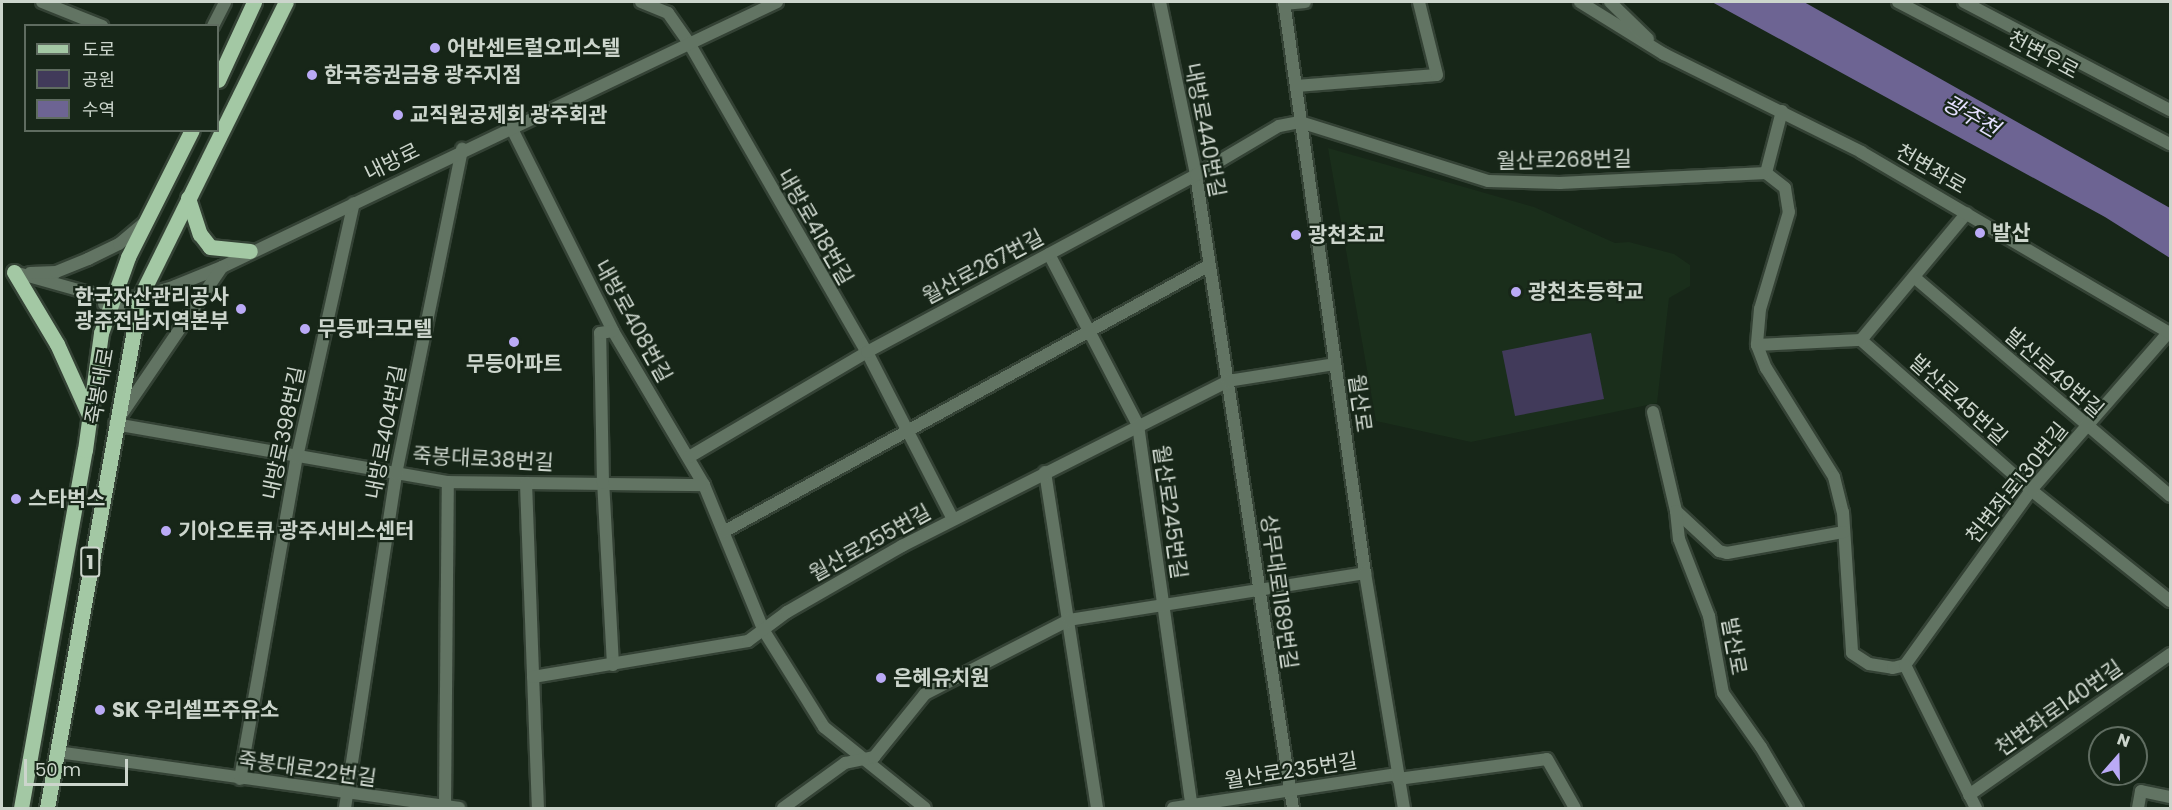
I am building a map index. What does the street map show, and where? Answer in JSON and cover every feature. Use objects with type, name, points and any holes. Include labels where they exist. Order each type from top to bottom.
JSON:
[{"type":"main road","points":[[219,78],[254,2]]},
{"type":"main road","name":"죽봉대로","points":[[47,808],[104,484],[140,297],[286,2]]},
{"type":"main road","name":"죽봉대로","points":[[21,808],[85,450],[101,333],[110,302],[147,220],[191,132]]},
{"type":"main road","points":[[188,198],[200,234],[210,247],[250,251]]},
{"type":"main road","points":[[8,269],[57,344],[90,417]]},
{"type":"main road","points":[[85,450],[93,442],[99,445],[98,466],[104,484]]},
{"type":"street","points":[[42,2],[97,24]]},
{"type":"street","points":[[214,24],[225,2]]},
{"type":"street","name":"내방로418번길","points":[[641,2],[668,13],[689,43],[867,352],[953,519]]},
{"type":"street","name":"내방로","points":[[110,302],[140,297],[222,267],[250,251],[777,2]]},
{"type":"street","name":"내방로440번길","points":[[1160,2],[1196,175],[1228,381]]},
{"type":"street","points":[[1284,3],[1305,2]]},
{"type":"street","points":[[1296,86],[1437,75],[1419,2]]},
{"type":"street","name":"천변좌로","points":[[1580,2],[1664,54],[1782,111],[1967,213],[2170,332]]},
{"type":"street","name":"천변좌로","points":[[1610,2],[1664,54]]},
{"type":"street","name":"천변우로","points":[[1898,2],[2170,144]]},
{"type":"street","name":"천변우로","points":[[1964,2],[2170,110]]},
{"type":"street","name":"월산로","points":[[1284,3],[1365,573],[1404,808]]},
{"type":"street","points":[[1782,111],[1766,173],[1778,179],[1785,188],[1789,212],[1760,309],[1758,345],[1766,368],[1834,477],[1844,532],[1852,653],[1869,664],[1893,668],[1905,665],[1976,808]]},
{"type":"street","name":"월산로267번길","points":[[689,457],[867,352],[1196,175],[1279,126],[1300,122]]},
{"type":"street","name":"월산로268번길","points":[[1300,122],[1488,181],[1560,183],[1766,173]]},
{"type":"street","name":"내방로408번길","points":[[511,127],[613,331],[704,485],[725,531],[764,631],[824,727],[925,808]]},
{"type":"street","name":"내방로404번길","points":[[345,808],[396,474],[462,150]]},
{"type":"street","name":"내방로398번길","points":[[240,779],[297,457],[354,203]]},
{"type":"street","points":[[1758,345],[1861,340],[1967,213]]},
{"type":"street","points":[[8,269],[56,272],[118,244],[147,220]]},
{"type":"street","points":[[1049,254],[1138,425]]},
{"type":"street","points":[[725,531],[1209,266]]},
{"type":"street","points":[[115,424],[222,267]]},
{"type":"street","name":"내방로","points":[[8,269],[110,302],[135,315]]},
{"type":"street","name":"발산로49번길","points":[[1914,277],[2170,496]]},
{"type":"street","points":[[613,331],[600,333],[603,483],[613,665]]},
{"type":"street","name":"천변좌로130번길","points":[[1905,665],[2031,490],[2170,332]]},
{"type":"street","name":"발산로45번길","points":[[1861,340],[2031,490],[2170,601]]},
{"type":"street","name":"월산로255번길","points":[[533,677],[748,641],[787,612],[953,519],[1228,381],[1335,364]]},
{"type":"street","name":"상무대로1189번길","points":[[1228,381],[1293,808]]},
{"type":"street","name":"발산로","points":[[1653,412],[1676,511],[1679,539],[1709,616],[1723,693],[1761,747],[1797,808]]},
{"type":"street","name":"죽봉대로38번길","points":[[115,424],[448,482],[704,485]]},
{"type":"street","name":"월산로245번길","points":[[1138,425],[1163,604]]},
{"type":"street","points":[[1045,472],[1096,808]]},
{"type":"street","points":[[445,807],[448,482]]},
{"type":"street","points":[[526,483],[538,808]]},
{"type":"street","points":[[1676,511],[1708,542],[1727,553],[1844,532]]},
{"type":"street","name":"월산로245번길","points":[[860,758],[874,757],[925,694],[1069,620],[1258,587],[1365,573]]},
{"type":"street","points":[[1163,604],[1192,807]]},
{"type":"street","name":"천변좌로140번길","points":[[1969,795],[2170,654]]},
{"type":"street","name":"죽봉대로22번길","points":[[57,752],[346,795],[459,808]]},
{"type":"street","points":[[783,808],[845,763],[860,758]]},
{"type":"street","name":"월산로235번길","points":[[1173,808],[1397,776],[1547,759],[1575,808]]},
{"type":"street","points":[[2138,808],[2141,791],[2170,797]]},
{"type":"shaded area","name":"광천초등학교","points":[[1328,148],[1534,207],[1615,243],[1629,242],[1674,254],[1690,265],[1690,286],[1669,298],[1657,403],[1471,442],[1376,421]]},
{"type":"green space","points":[[1591,333],[1604,399],[1515,416],[1502,351]]},
{"type":"water","name":"광주천","points":[[1712,2],[1804,2],[2170,208],[2170,258],[2105,217]]},
{"type":"place","name":"어반센트럴오피스텔","points":[[435,48]]},
{"type":"place","name":"한국증권금융 광주지점","points":[[312,75]]},
{"type":"place","name":"교직원공제회 광주회관","points":[[398,115]]},
{"type":"place","name":"발산","points":[[1980,233]]},
{"type":"place","name":"광천초교","points":[[1296,235]]},
{"type":"place","name":"광천초등학교","points":[[1516,292]]},
{"type":"place","name":"한국자산관리공사 광주전남지역본부","points":[[241,309]]},
{"type":"place","name":"무등파크모텔","points":[[305,329]]},
{"type":"place","name":"무등아파트","points":[[514,342]]},
{"type":"place","name":"스타벅스","points":[[16,499]]},
{"type":"place","name":"기아오토큐 광주서비스센터","points":[[166,531]]},
{"type":"place","name":"은혜유치원","points":[[881,678]]},
{"type":"place","name":"SK 우리셑프주유소","points":[[100,710]]}]
